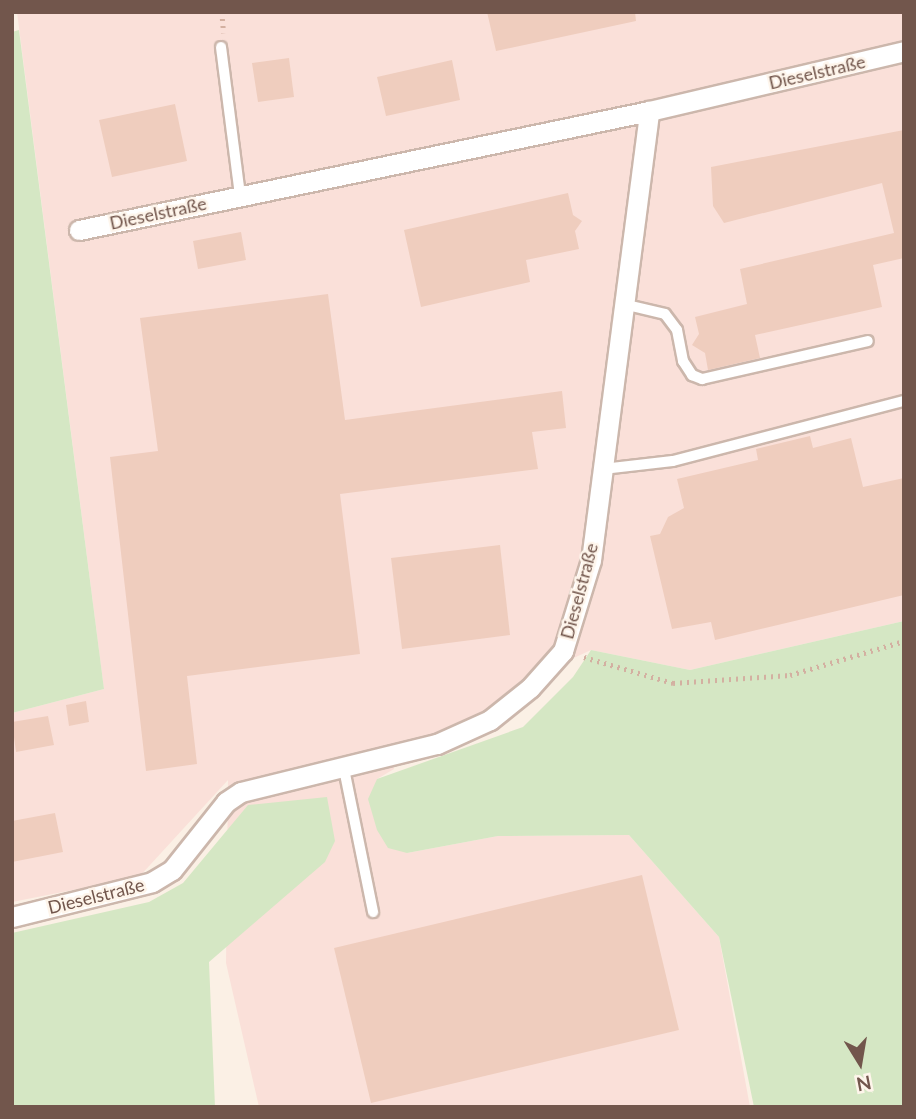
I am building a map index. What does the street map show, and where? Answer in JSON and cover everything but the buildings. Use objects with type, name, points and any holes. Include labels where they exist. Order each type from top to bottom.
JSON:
[{"type":"street","name":"Dieselstraße","points":[[79,230],[649,111],[904,51]]},
{"type":"street","name":"Dieselstraße","points":[[12,917],[152,882],[172,870],[226,802],[241,792],[344,769],[437,744],[490,720],[530,688],[563,651],[591,560],[622,303],[649,111]]},
{"type":"lane","points":[[221,47],[240,195]]},
{"type":"lane","points":[[622,303],[665,314],[677,330],[683,361],[692,375],[702,379],[868,341]]},
{"type":"lane","points":[[603,470],[673,461],[904,401]]},
{"type":"lane","points":[[344,769],[373,912]]},
{"type":"path","points":[[563,651],[674,684],[790,675],[904,641]]},
{"type":"shaded area","points":[[17,12],[904,12],[904,621],[690,670],[591,650],[535,676],[490,720],[393,756],[394,769],[377,779],[407,853],[498,836],[629,835],[719,937],[750,1107],[259,1107],[226,963],[228,780],[139,877],[12,902],[12,713],[104,689]]},
{"type":"green space","points":[[19,30],[104,689],[12,713],[12,32]]},
{"type":"green space","points":[[904,621],[904,1107],[754,1107],[719,937],[629,835],[498,836],[407,853],[388,848],[377,830],[368,799],[377,779],[523,727],[573,677],[591,650],[690,670]]},
{"type":"green space","points":[[327,797],[335,841],[325,862],[209,962],[215,1107],[12,1107],[12,933],[149,902],[183,883],[248,805]]}]
